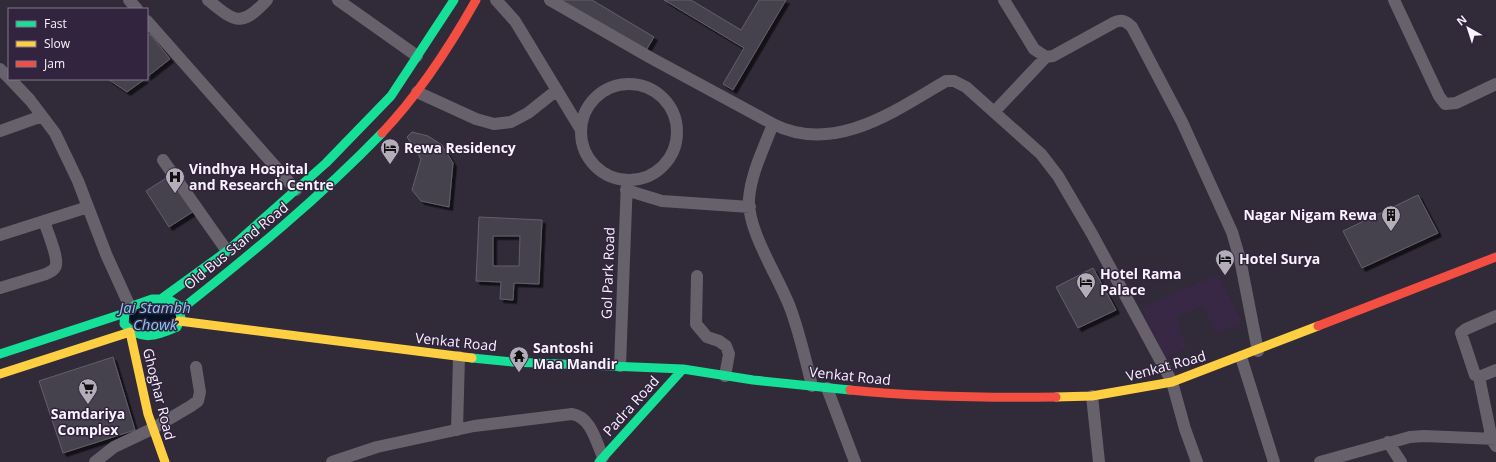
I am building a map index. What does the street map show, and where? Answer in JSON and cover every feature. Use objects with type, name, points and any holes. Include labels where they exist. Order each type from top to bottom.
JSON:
[{"type":"main road","name":"Old Bus Stand Road","points":[[161,299],[227,251],[326,163],[391,96],[454,0]]},
{"type":"main road","name":"Old Bus Stand Road","points":[[179,310],[287,224],[334,181],[409,104],[464,24],[476,0]]},
{"type":"main road","name":"Venkat Road","points":[[179,321],[459,357],[683,369],[725,376],[827,388],[965,398],[1092,396],[1172,382],[1258,351],[1496,257]]},
{"type":"main road","points":[[0,354],[128,311],[135,305],[152,299],[168,299],[178,305],[181,318],[177,327],[159,335],[142,336],[130,332],[124,324],[128,311]]},
{"type":"main road","points":[[0,374],[130,332]]},
{"type":"main road","name":"Ghoghar Road","points":[[130,332],[136,369],[152,429],[165,462]]},
{"type":"main road","name":"Padra Road","points":[[601,460],[683,369]]},
{"type":"street","points":[[129,0],[136,8]]},
{"type":"street","points":[[208,0],[227,16],[237,20],[247,18],[267,0]]},
{"type":"street","points":[[338,0],[417,56]]},
{"type":"street","points":[[496,0],[515,21],[581,130],[584,148],[593,164],[608,175],[626,185],[662,201],[750,206]]},
{"type":"street","points":[[550,0],[773,124],[811,134],[839,133],[871,123],[946,82],[954,81],[966,87],[1042,154],[1058,176],[1092,234],[1172,382],[1185,429],[1197,462]]},
{"type":"street","points":[[1004,0],[1034,49],[1046,57]]},
{"type":"street","points":[[1394,0],[1439,96],[1445,104],[1456,103],[1496,84]]},
{"type":"street","points":[[994,112],[1046,57],[1053,56],[1115,22],[1120,20],[1127,22],[1132,27],[1182,122],[1232,232],[1240,259],[1258,351]]},
{"type":"street","points":[[148,22],[296,190]]},
{"type":"street","points":[[0,69],[8,78]]},
{"type":"street","points":[[10,80],[30,100],[55,133],[78,181],[128,311]]},
{"type":"street","points":[[581,130],[585,112],[597,96],[613,87],[631,84],[650,88],[665,99],[674,115],[677,134],[673,152],[661,167],[645,177],[626,185]]},
{"type":"street","points":[[417,92],[476,119],[494,124],[511,122],[528,113],[557,90]]},
{"type":"street","points":[[0,131],[42,116]]},
{"type":"street","points":[[773,124],[751,181],[750,206],[752,222],[772,270],[791,309],[812,386]]},
{"type":"street","points":[[162,160],[227,251]]},
{"type":"street","name":"Gol Park Road","points":[[620,366],[626,185]]},
{"type":"street","points":[[0,235],[88,207]]},
{"type":"street","points":[[0,288],[46,274],[53,270],[56,265],[56,257],[44,221]]},
{"type":"street","points":[[697,276],[696,324],[707,337],[719,341],[726,346],[729,354],[725,376]]},
{"type":"street","points":[[1320,462],[1388,442],[1424,436],[1495,442],[1479,377],[1475,376],[1461,333],[1466,329],[1496,316]]},
{"type":"street","points":[[457,430],[459,357]]},
{"type":"street","points":[[1241,357],[1274,462]]},
{"type":"street","points":[[96,462],[114,447],[152,429],[198,401],[200,392],[196,367]]},
{"type":"street","points":[[1479,377],[1496,370]]},
{"type":"street","points":[[827,388],[854,462]]},
{"type":"street","points":[[1092,396],[1098,462]]},
{"type":"street","points":[[332,462],[377,447],[457,430],[572,414],[584,418],[590,427],[601,460]]},
{"type":"street","points":[[1388,442],[1400,462]]},
{"type":"shaded area","points":[[1218,274],[1242,323],[1216,334],[1203,305],[1175,318],[1187,348],[1165,358],[1142,308]]},
{"type":"water","name":"Jai Stambh Chowk","points":[[152,299],[181,318],[142,336],[125,313]]},
{"type":"building","points":[[558,0],[592,0],[654,37],[645,52]]},
{"type":"building","points":[[664,0],[691,0],[741,30],[759,0],[786,0],[733,90],[723,84],[744,48]]},
{"type":"building","points":[[150,34],[170,59],[148,76],[148,36]]},
{"type":"building","points":[[109,80],[144,80],[127,92]]},
{"type":"building","points":[[412,132],[428,136],[442,145],[453,163],[449,207],[421,201],[412,190],[421,159],[407,137]]},
{"type":"building","points":[[171,175],[194,211],[169,227],[146,191]]},
{"type":"building","name":"Nagar Nigam Rewa","points":[[1418,195],[1438,233],[1362,268],[1343,231]]},
{"type":"building","points":[[479,217],[542,220],[539,284],[514,283],[513,300],[500,299],[501,282],[476,281]],"holes":[[[493,236],[520,236],[519,266],[493,266]]]},
{"type":"building","name":"Hotel Rama Palace","points":[[1093,268],[1116,310],[1078,328],[1056,287]]},
{"type":"building","name":"Samdariya Complex","points":[[113,357],[135,430],[63,453],[39,381]]},
{"type":"traffic: fast","points":[[161,299],[227,251],[326,163],[391,96],[454,0]]},
{"type":"traffic: fast","points":[[179,311],[284,225],[334,180],[382,133]]},
{"type":"traffic: fast","points":[[152,299],[168,299],[178,305],[181,318],[177,327],[149,336],[130,330],[124,324],[125,313],[135,305],[152,299]]},
{"type":"traffic: fast","points":[[0,354],[125,313]]},
{"type":"traffic: fast","points":[[472,358],[512,362],[683,369],[753,380],[850,390]]},
{"type":"traffic: fast","points":[[599,462],[683,369]]},
{"type":"traffic: slow","points":[[179,321],[472,358]]},
{"type":"traffic: slow","points":[[1056,397],[1092,396],[1172,382],[1318,326]]},
{"type":"traffic: slow","points":[[130,332],[148,414],[165,462]]},
{"type":"traffic: slow","points":[[0,374],[130,332]]},
{"type":"traffic: jam","points":[[382,133],[409,102],[433,70],[476,0]]},
{"type":"traffic: jam","points":[[1318,326],[1496,257]]},
{"type":"traffic: jam","points":[[850,390],[953,396],[1056,397]]},
{"type":"place","name":"Rewa Residency","points":[[390,165]]},
{"type":"place","name":"Vindhya Hospital and Research Centre","points":[[175,194]]},
{"type":"place","name":"Nagar Nigam Rewa","points":[[1391,232]]},
{"type":"place","name":"Hotel Surya","points":[[1225,276]]},
{"type":"place","name":"Hotel Rama Palace","points":[[1086,299]]},
{"type":"place","name":"Santoshi Maa Mandir","points":[[519,373]]},
{"type":"place","name":"Samdariya Complex","points":[[88,405]]}]
